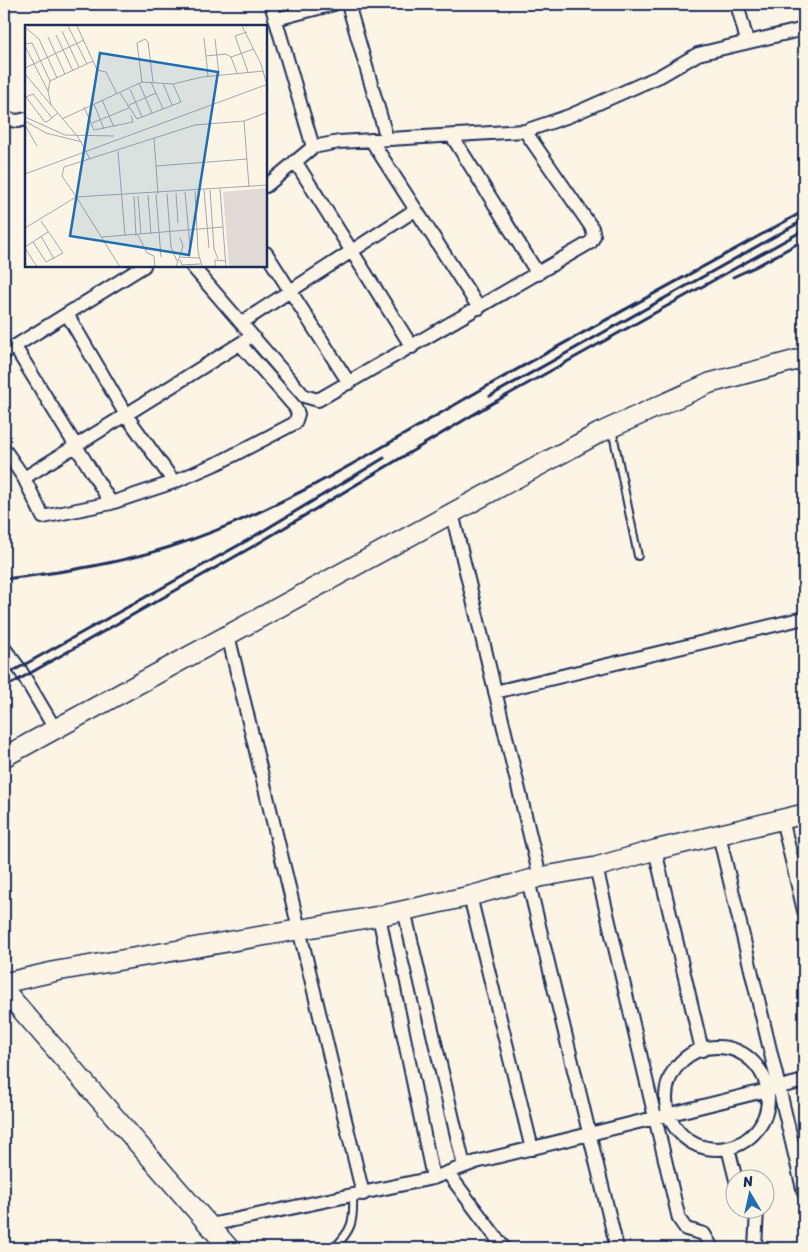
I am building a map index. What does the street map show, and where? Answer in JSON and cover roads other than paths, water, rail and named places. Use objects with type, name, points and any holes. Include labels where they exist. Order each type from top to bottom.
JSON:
[{"type":"main road","points":[[4,756],[612,427],[710,383],[804,358]]},
{"type":"main road","points":[[229,1248],[7,988],[57,972],[379,916],[470,896],[534,879],[596,867],[655,850],[804,814]]},
{"type":"street","points":[[272,4],[313,147]]},
{"type":"street","points":[[276,19],[334,4]]},
{"type":"street","points":[[348,4],[387,139]]},
{"type":"street","points":[[737,4],[747,42]]},
{"type":"street","points":[[268,184],[313,147],[339,142],[525,131],[569,116],[660,76],[698,54],[804,29]]},
{"type":"street","points":[[4,119],[18,121],[25,119]]},
{"type":"street","points":[[194,268],[304,396],[318,400],[585,247],[594,236],[592,228],[525,131]]},
{"type":"street","points":[[452,136],[538,274]]},
{"type":"street","points":[[371,140],[479,308]]},
{"type":"street","points":[[295,161],[412,347]]},
{"type":"street","points":[[241,323],[416,210]]},
{"type":"street","points":[[268,256],[349,383]]},
{"type":"street","points":[[4,353],[141,268]]},
{"type":"street","points":[[67,314],[126,415],[174,482]]},
{"type":"street","points":[[24,478],[252,336]]},
{"type":"street","points":[[4,449],[24,478],[43,517],[111,504],[174,482],[220,462],[295,423],[298,414],[295,407],[240,344]]},
{"type":"street","points":[[15,347],[77,445],[111,504]]},
{"type":"street","points":[[452,513],[495,692],[534,879],[617,1248]]},
{"type":"street","points":[[495,692],[804,618]]},
{"type":"street","points":[[228,635],[299,929],[358,1195]]},
{"type":"street","points":[[4,648],[55,729]]},
{"type":"street","points":[[782,820],[804,911]]},
{"type":"street","points":[[719,835],[774,1088],[804,1193]]},
{"type":"street","points":[[655,850],[702,1050]]},
{"type":"street","points":[[596,867],[662,1116],[682,1225],[704,1234],[712,1248]]},
{"type":"street","points":[[470,896],[532,1150]]},
{"type":"street","points":[[404,910],[464,1166]]},
{"type":"street","points":[[379,916],[433,1178]]},
{"type":"street","points":[[662,1116],[670,1078],[683,1060],[702,1050],[718,1047],[738,1052],[752,1061],[765,1080],[774,1088]]},
{"type":"street","points":[[210,1225],[433,1178],[464,1166],[532,1150],[590,1133],[804,1081]]},
{"type":"street","points":[[662,1116],[680,1134],[696,1146],[716,1150],[736,1146],[752,1136],[764,1119],[774,1088]]},
{"type":"street","points":[[728,1148],[734,1170]]},
{"type":"street","points":[[448,1173],[504,1248]]},
{"type":"street","points":[[755,1248],[756,1220]]},
{"type":"lane","points":[[612,427],[638,556]]},
{"type":"lane","points":[[334,1248],[351,1228],[358,1195]]},
{"type":"railway","points":[[4,579],[67,571],[150,553],[212,532],[252,515],[331,476],[484,388],[804,211]]},
{"type":"railway","points":[[490,396],[804,220]]},
{"type":"railway","points":[[4,688],[252,547],[491,404],[804,230]]},
{"type":"railway","points":[[733,277],[804,240]]},
{"type":"railway","points":[[4,676],[248,540],[384,458]]}]
